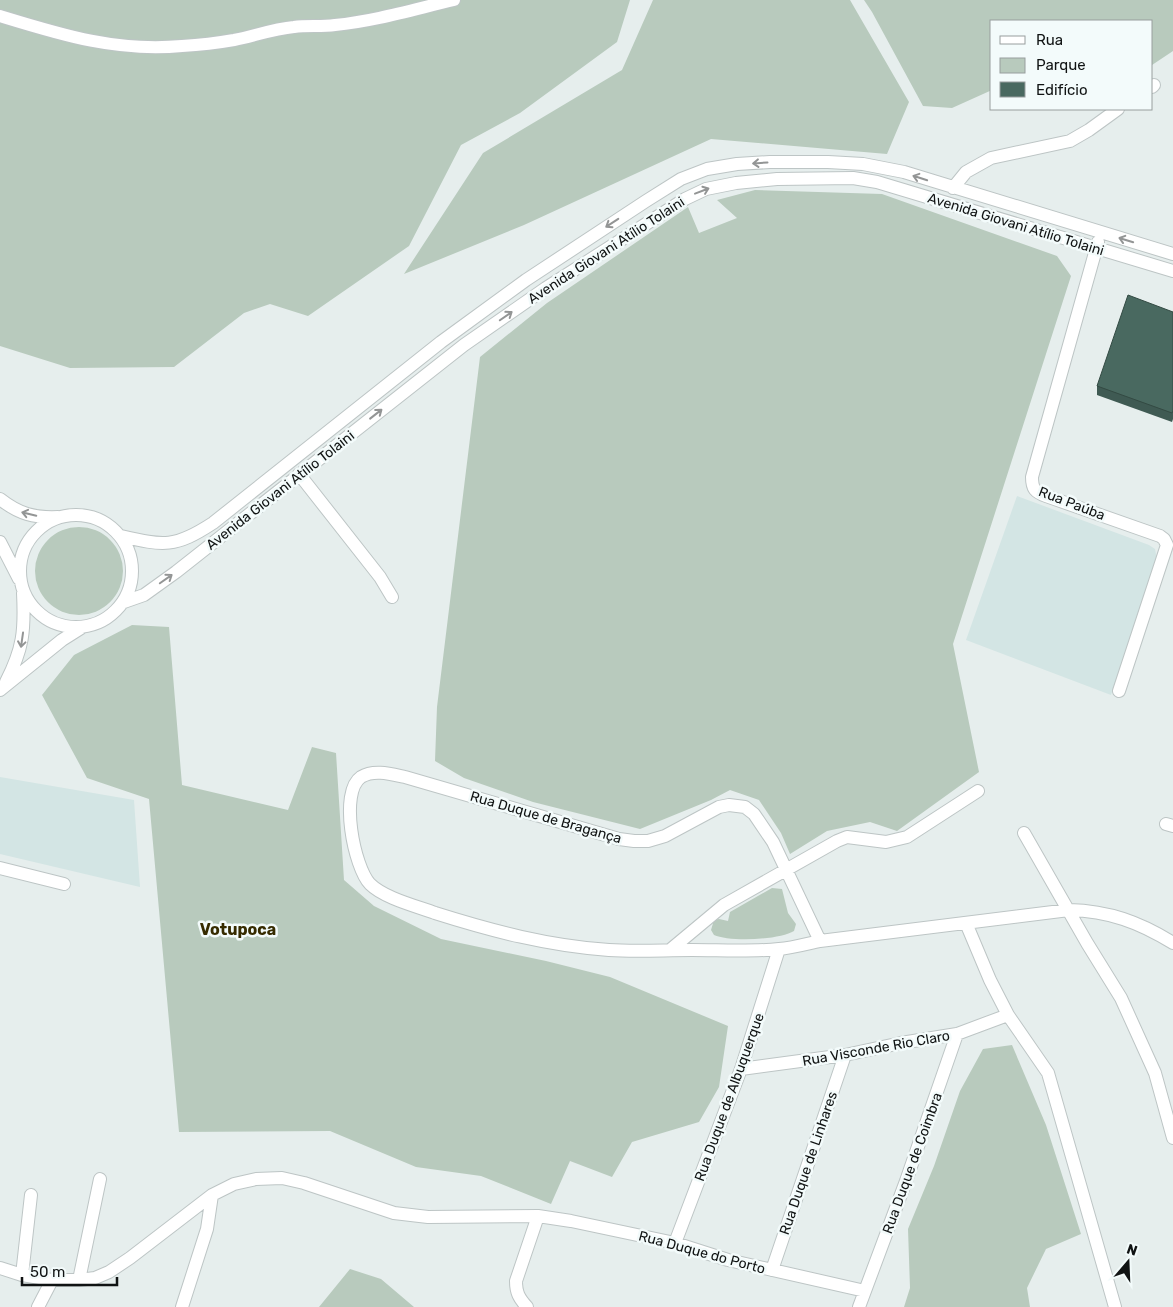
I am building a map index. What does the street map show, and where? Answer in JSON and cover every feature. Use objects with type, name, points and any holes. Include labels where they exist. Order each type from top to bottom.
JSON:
[{"type":"street","points":[[0,16],[61,35],[95,43],[121,46],[172,47],[234,40],[270,30],[295,26],[335,25],[365,21],[454,0]]},
{"type":"street","points":[[953,188],[966,172],[992,158],[1070,141],[1117,110]]},
{"type":"street","name":"Avenida Giovani Atílio Tolaini","points":[[121,536],[161,544],[179,542],[201,531],[441,342],[526,280],[646,200],[682,179],[707,169],[737,164],[828,162],[863,164],[904,172],[1173,254]]},
{"type":"street","name":"Avenida Giovani Atílio Tolaini","points":[[124,602],[144,595],[176,572],[464,345],[546,288],[659,214],[685,198],[706,189],[736,183],[776,180],[853,178],[877,182],[1173,271]]},
{"type":"street","points":[[1096,248],[1101,232]]},
{"type":"street","name":"Rua Paúba","points":[[1096,248],[1035,469],[1032,487],[1046,496],[1160,536],[1167,545],[1119,691]]},
{"type":"street","points":[[299,474],[380,577],[392,597]]},
{"type":"street","points":[[0,499],[12,509],[28,515],[43,517],[79,515],[95,518],[109,525],[121,536],[130,552],[133,569],[131,586],[124,602],[116,612],[105,620],[81,628],[66,627],[40,615],[30,604],[0,542]]},
{"type":"street","points":[[2,688],[20,651],[24,611],[21,562],[28,542],[48,522],[63,516]]},
{"type":"street","points":[[2,688],[81,628]]},
{"type":"street","name":"Rua Duque de Bragança","points":[[670,950],[610,950],[561,945],[512,935],[409,904],[381,892],[370,884],[362,872],[355,851],[350,803],[351,790],[361,777],[371,773],[383,773],[405,777],[634,841],[648,841],[665,836],[720,807],[737,805],[745,807],[754,814],[773,842],[820,941]]},
{"type":"street","points":[[670,950],[724,905],[836,841],[847,837],[886,842],[907,837],[978,791]]},
{"type":"street","points":[[1024,833],[1121,998],[1155,1073],[1173,1138]]},
{"type":"street","points":[[0,868],[64,884]]},
{"type":"street","points":[[670,950],[779,949],[820,941],[1069,910],[1089,910],[1109,914],[1155,932],[1173,943]]},
{"type":"street","points":[[966,924],[990,980],[1008,1015],[1048,1073],[1114,1307]]},
{"type":"street","name":"Rua Duque de Albuquerque","points":[[675,1243],[741,1068],[779,949]]},
{"type":"street","name":"Rua Visconde Rio Claro","points":[[741,1068],[845,1055],[957,1034],[1008,1015]]},
{"type":"street","name":"Rua Duque de Coimbra","points":[[859,1307],[906,1181],[957,1034]]},
{"type":"street","name":"Rua Duque de Linhares","points":[[772,1270],[845,1055]]},
{"type":"street","name":"Rua Duque do Porto","points":[[0,1268],[22,1275],[52,1280],[95,1278],[109,1272],[212,1195],[234,1184],[256,1179],[282,1178],[304,1183],[394,1213],[428,1217],[538,1216],[572,1220],[675,1243],[728,1260],[865,1291]]},
{"type":"street","points":[[79,1280],[100,1179]]},
{"type":"street","points":[[22,1275],[31,1195]]},
{"type":"street","points":[[182,1307],[198,1262],[207,1228],[212,1195]]},
{"type":"street","points":[[527,1307],[516,1292],[516,1281],[538,1216]]},
{"type":"street","points":[[38,1307],[52,1280]]},
{"type":"shaded area","points":[[1017,496],[1149,545],[1155,549],[1157,559],[1111,695],[966,640]]},
{"type":"shaded area","points":[[0,777],[134,800],[140,887],[0,854]]},
{"type":"green space","points":[[0,0],[630,0],[617,42],[520,113],[461,145],[409,246],[308,316],[270,304],[244,313],[174,367],[70,368],[0,346]]},
{"type":"green space","points":[[653,0],[850,0],[909,102],[887,154],[711,139],[524,225],[404,274],[483,153],[622,70]]},
{"type":"green space","points":[[864,0],[1173,0],[1173,51],[1153,64],[1153,20],[990,20],[990,91],[952,108],[923,106]]},
{"type":"green space","points":[[755,190],[882,194],[1057,256],[1071,276],[953,644],[979,772],[897,831],[870,822],[827,831],[790,854],[781,833],[759,800],[730,790],[711,800],[640,829],[533,802],[464,778],[435,761],[437,707],[480,357],[547,303],[688,207],[699,233],[737,218],[717,200]]},
{"type":"green space","points":[[79,527],[96,530],[104,534],[116,546],[120,554],[123,571],[120,588],[116,596],[104,608],[96,612],[79,615],[62,612],[54,608],[42,596],[38,588],[35,571],[38,554],[42,546],[54,534],[62,530]]},
{"type":"green space","points":[[132,625],[169,627],[182,785],[288,810],[312,747],[336,753],[344,880],[374,906],[441,939],[546,961],[610,977],[728,1026],[719,1087],[699,1122],[632,1142],[612,1177],[570,1161],[551,1204],[481,1176],[416,1167],[330,1131],[179,1132],[149,799],[87,778],[42,695],[74,655]]},
{"type":"green space","points":[[772,888],[782,889],[788,913],[796,924],[794,931],[778,936],[754,939],[731,939],[714,935],[711,930],[714,920],[728,921],[730,912]]},
{"type":"green space","points":[[1012,1045],[1046,1125],[1081,1234],[1046,1249],[1027,1288],[1030,1307],[904,1307],[910,1288],[908,1229],[934,1166],[960,1091],[983,1049]]},
{"type":"green space","points":[[350,1269],[381,1279],[414,1307],[319,1307]]},
{"type":"building","points":[[1128,295],[1173,312],[1172,413],[1097,386]]},
{"type":"district","name":"Votupoca","points":[[238,929]]}]
